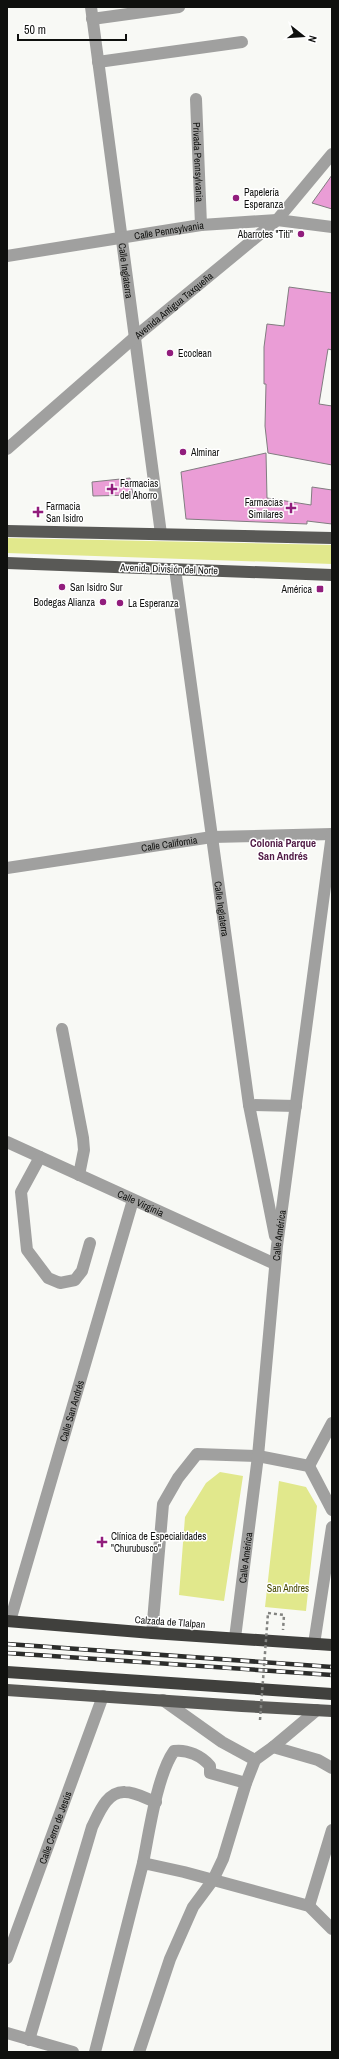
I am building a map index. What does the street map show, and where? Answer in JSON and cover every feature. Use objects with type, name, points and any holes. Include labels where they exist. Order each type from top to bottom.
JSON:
[{"type":"highway","name":"Calzada de Tlalpan","points":[[8,1621],[152,1633],[332,1644]]},
{"type":"highway","points":[[7,1672],[332,1694]]},
{"type":"main road","points":[[7,531],[332,538]]},
{"type":"main road","name":"Avenida División del Norte","points":[[7,563],[332,575]]},
{"type":"main road","points":[[7,1690],[332,1710]]},
{"type":"street","points":[[91,13],[179,7]]},
{"type":"street","name":"Calle Inglaterra","points":[[91,13],[161,534]]},
{"type":"street","points":[[98,62],[242,42]]},
{"type":"street","name":"Privada Pennsylvania","points":[[196,100],[202,225]]},
{"type":"street","name":"Avenida Antigua Taxqueña","points":[[7,449],[135,337],[277,220],[332,154]]},
{"type":"street","name":"Calle Pennsylvania","points":[[7,256],[122,239],[202,225],[277,220],[332,227]]},
{"type":"street","name":"Calle Inglaterra","points":[[175,569],[249,1105],[277,1246]]},
{"type":"street","name":"Calle California","points":[[7,868],[212,837],[332,834]]},
{"type":"street","name":"Calle América","points":[[236,1638],[258,1456],[277,1246],[332,834]]},
{"type":"street","points":[[62,1029],[83,1138],[84,1150],[79,1175]]},
{"type":"street","points":[[249,1105],[296,1106]]},
{"type":"street","name":"Calle Virginia","points":[[7,1142],[275,1264]]},
{"type":"street","points":[[40,1157],[21,1192],[27,1250],[48,1278],[60,1282],[75,1280],[82,1272],[90,1243]]},
{"type":"street","name":"Calle San Andrés","points":[[8,1621],[133,1200]]},
{"type":"street","points":[[309,1466],[332,1423]]},
{"type":"street","points":[[152,1633],[163,1504],[178,1478],[196,1454],[258,1456],[309,1466]]},
{"type":"street","points":[[309,1466],[332,1510]]},
{"type":"street","points":[[314,1644],[332,1527]]},
{"type":"street","name":"Calle Cerro de Jesús","points":[[7,1958],[103,1696]]},
{"type":"street","points":[[163,1700],[222,1742],[255,1760]]},
{"type":"street","points":[[139,2052],[170,1959],[193,1907],[213,1880],[223,1859],[246,1783],[255,1760],[317,1710]]},
{"type":"street","points":[[273,1747],[318,1760],[332,1768]]},
{"type":"street","points":[[96,2052],[143,1863],[156,1802],[169,1758],[174,1751],[183,1750],[205,1760],[210,1766],[210,1773],[246,1783]]},
{"type":"street","points":[[29,2040],[92,1827],[103,1804],[114,1794],[126,1792],[156,1802]]},
{"type":"street","points":[[309,1906],[332,1830]]},
{"type":"street","points":[[143,1863],[184,1872],[309,1906],[332,1929]]},
{"type":"street","points":[[7,2033],[73,2052]]},
{"type":"path","points":[[260,1720],[268,1614],[284,1615]]},
{"type":"green space","points":[[7,538],[332,545],[332,564],[7,553]]},
{"type":"green space","points":[[220,1472],[243,1476],[224,1601],[179,1595],[185,1517],[206,1483]]},
{"type":"green space","name":"San Andres","points":[[279,1481],[306,1487],[317,1506],[306,1611],[265,1607]]},
{"type":"building","points":[[332,175],[332,209],[312,203]]},
{"type":"building","points":[[289,287],[332,293],[332,350],[328,349],[319,404],[332,406],[332,465],[268,453],[265,426],[266,384],[264,384],[264,347],[267,324],[284,326]]},
{"type":"building","points":[[266,453],[267,498],[311,505],[312,487],[332,490],[332,524],[307,521],[307,524],[186,519],[181,472]]},
{"type":"building","name":"Farmacias del Ahorro","points":[[130,478],[133,495],[93,496],[92,482]]},
{"type":"railway","points":[[7,1644],[332,1667]]},
{"type":"railway","points":[[7,1653],[332,1675]]},
{"type":"place","name":"Papelería Esperanza","points":[[236,198]]},
{"type":"place","name":"Abarrotes \"Titi\"","points":[[301,234]]},
{"type":"place","name":"Ecoclean","points":[[170,353]]},
{"type":"place","name":"Alminar","points":[[183,452]]},
{"type":"place","name":"Farmacias del Ahorro","points":[[112,489]]},
{"type":"place","name":"Farmacias Similares","points":[[291,508]]},
{"type":"place","name":"Farmacia San Isidro","points":[[38,512]]},
{"type":"place","name":"San Isidro Sur","points":[[62,587]]},
{"type":"place","name":"América","points":[[320,589]]},
{"type":"place","name":"Bodegas Alianza","points":[[103,602]]},
{"type":"place","name":"La Esperanza","points":[[120,603]]},
{"type":"place","name":"Clínica de Especialidades \"Churubusco\"","points":[[102,1542]]},
{"type":"district","name":"Colonia Parque San Andrés","points":[[283,849]]}]
